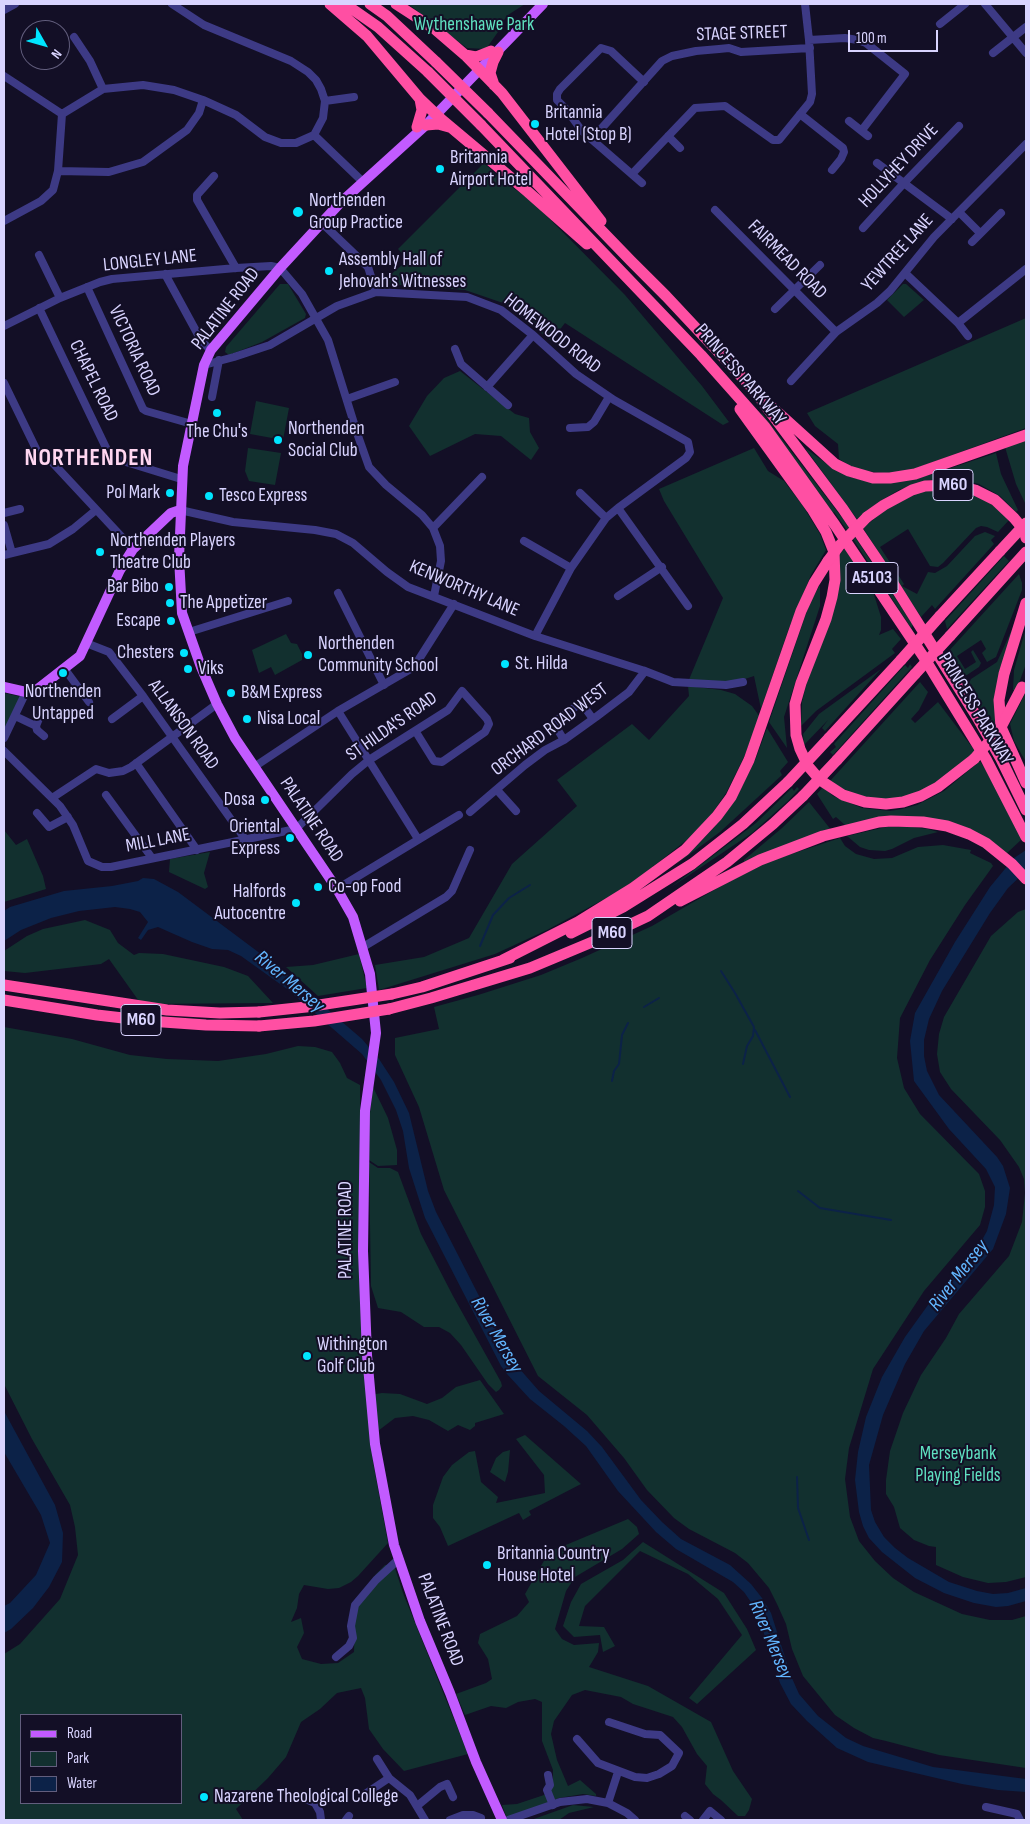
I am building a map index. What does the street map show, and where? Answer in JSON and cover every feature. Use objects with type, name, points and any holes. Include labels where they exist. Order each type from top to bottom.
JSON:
[{"type":"highway","points":[[330,4],[367,36],[420,99],[451,128],[528,192],[576,236],[618,268]]},
{"type":"highway","name":"PRINCESS PARKWAY","points":[[345,4],[378,28],[428,72],[481,125],[701,355],[765,427],[841,532],[908,633],[986,758],[1026,837]]},
{"type":"highway","name":"PRINCESS PARKWAY","points":[[370,4],[387,16],[488,113],[666,296],[752,389],[843,509],[889,577],[977,717],[1001,759],[1026,810]]},
{"type":"highway","points":[[396,4],[425,21],[465,55],[494,85],[578,190],[631,261]]},
{"type":"highway","points":[[465,55],[476,57],[494,52],[490,73],[494,85]]},
{"type":"highway","points":[[420,99],[422,126],[438,124],[451,128]]},
{"type":"highway","points":[[701,355],[812,508],[826,532],[834,552],[835,580],[832,597],[826,619],[801,682],[795,704],[796,735],[808,766],[826,784],[843,795],[858,800],[880,804],[894,804],[920,796],[949,779],[974,759],[1000,729],[1024,682]]},
{"type":"highway","name":"M60","points":[[752,389],[835,464],[865,476],[890,478],[915,474],[1026,436]]},
{"type":"highway","name":"M60","points":[[503,960],[578,922],[654,875],[706,830],[727,803],[743,773],[758,736],[801,611],[814,583],[844,541],[884,504],[912,490],[925,486],[954,485],[975,490],[994,500],[1014,518],[1024,530],[1026,538]]},
{"type":"highway","name":"M60","points":[[4,985],[167,1010],[220,1013],[259,1012],[392,994],[422,987],[542,946],[580,929],[623,907],[666,881],[730,836],[788,782],[1026,523]]},
{"type":"highway","name":"M60","points":[[648,916],[742,850],[803,796],[1026,552]]},
{"type":"highway","points":[[1026,603],[1004,674],[999,707],[1000,727],[1026,783]]},
{"type":"highway","name":"M60","points":[[4,1000],[97,1015],[206,1025],[259,1026],[314,1021],[389,1010],[530,968],[597,940],[698,893],[760,860],[822,836],[885,822],[923,822],[947,826],[969,834],[986,843],[1003,856],[1026,879]]},
{"type":"main road","name":"PALATINE ROAD","points":[[502,1820],[476,1762],[420,1622],[399,1560],[394,1545],[375,1444],[367,1351],[363,1251],[365,1121],[368,1083],[376,1033],[370,974],[353,917],[337,889],[235,738],[217,704],[201,667],[182,613],[178,568],[181,479],[204,364],[211,350],[321,222],[362,181],[402,146],[542,4]]},
{"type":"main road","points":[[4,686],[26,692],[39,688],[80,656],[120,570],[133,549],[171,513],[180,510]]},
{"type":"street","points":[[4,10],[15,4]]},
{"type":"street","points":[[62,114],[103,89],[143,85],[174,90],[203,100],[236,115],[265,137],[281,143],[296,143],[314,135],[323,118],[325,101],[316,80],[299,66],[204,25],[172,4]]},
{"type":"street","points":[[632,174],[695,108],[725,106],[773,140],[779,140],[810,102],[812,94],[805,4]]},
{"type":"street","points":[[940,24],[966,4]]},
{"type":"street","points":[[985,4],[1026,53]]},
{"type":"street","points":[[993,53],[1026,27]]},
{"type":"street","points":[[74,37],[90,61],[103,89]]},
{"type":"street","name":"STAGE STREET","points":[[592,140],[662,61],[672,56],[696,51],[729,48],[747,52],[845,38],[858,40],[866,44],[905,74],[862,130]]},
{"type":"street","points":[[642,184],[582,131],[557,100],[557,94],[601,48],[611,51],[644,82]]},
{"type":"street","points":[[4,76],[62,114]]},
{"type":"street","points":[[325,101],[354,97]]},
{"type":"street","points":[[58,171],[109,172],[143,162],[186,130],[199,113],[203,100]]},
{"type":"street","points":[[4,221],[41,201],[53,190],[58,171],[62,114]]},
{"type":"street","points":[[800,114],[843,148],[844,152],[841,159],[832,170]]},
{"type":"street","points":[[849,121],[868,136]]},
{"type":"street","name":"HOLLYHEY DRIVE","points":[[863,228],[959,126]]},
{"type":"street","points":[[314,135],[362,181]]},
{"type":"street","points":[[668,136],[680,148]]},
{"type":"street","name":"YEWTREE LANE","points":[[791,381],[836,332],[877,303],[890,291],[934,237],[1026,144]]},
{"type":"street","points":[[876,164],[952,219]]},
{"type":"street","points":[[214,176],[198,195],[197,200],[236,268]]},
{"type":"street","name":"FAIRMEAD ROAD","points":[[715,210],[836,332]]},
{"type":"street","points":[[959,212],[980,233]]},
{"type":"street","points":[[972,242],[1001,213]]},
{"type":"street","points":[[321,222],[368,266],[376,292]]},
{"type":"street","points":[[39,255],[60,298]]},
{"type":"street","points":[[775,309],[820,265]]},
{"type":"street","name":"LONGLEY LANE","points":[[4,326],[60,298],[112,279],[236,268],[271,266],[280,268]]},
{"type":"street","points":[[280,268],[302,294],[328,340],[357,433],[370,467],[386,485],[422,515],[433,528],[440,546],[441,562],[434,596]]},
{"type":"street","points":[[958,323],[1026,269]]},
{"type":"street","points":[[905,273],[958,323],[968,336]]},
{"type":"street","points":[[165,274],[202,342],[211,350]]},
{"type":"street","name":"VICTORIA ROAD","points":[[86,287],[143,409],[192,424]]},
{"type":"street","name":"HOMEWOOD ROAD","points":[[204,364],[234,357],[270,345],[316,317],[338,306],[376,292],[467,297],[501,310],[533,335],[576,374],[609,396],[688,442],[690,452],[686,458],[618,508]]},
{"type":"street","name":"CHAPEL ROAD","points":[[39,308],[109,454],[113,458],[181,479]]},
{"type":"street","points":[[486,387],[533,335]]},
{"type":"street","points":[[455,349],[461,364],[508,405]]},
{"type":"street","points":[[212,397],[219,360]]},
{"type":"street","points":[[347,399],[395,382]]},
{"type":"street","points":[[4,383],[39,455]]},
{"type":"street","points":[[570,428],[588,427],[594,422],[609,396]]},
{"type":"street","points":[[50,461],[133,549]]},
{"type":"street","points":[[433,528],[482,478]]},
{"type":"street","points":[[580,493],[606,518]]},
{"type":"street","points":[[535,636],[571,568],[606,518],[618,508],[688,606]]},
{"type":"street","points":[[4,513],[20,509]]},
{"type":"street","points":[[4,555],[49,544],[73,529],[96,510]]},
{"type":"street","name":"KENWORTHY LANE","points":[[180,510],[233,522],[315,530],[336,534],[353,543],[408,587],[535,636],[646,671],[673,682],[726,685],[743,682]]},
{"type":"street","points":[[4,525],[12,553]]},
{"type":"street","points":[[524,541],[571,568]]},
{"type":"street","points":[[618,596],[662,568]]},
{"type":"street","points":[[338,593],[384,685]]},
{"type":"street","points":[[189,632],[288,601]]},
{"type":"street","points":[[254,767],[338,711],[414,666],[454,604]]},
{"type":"street","name":"ALLANSON ROAD","points":[[86,643],[109,652],[143,696],[244,839]]},
{"type":"street","points":[[64,668],[89,702]]},
{"type":"street","name":"ORCHARD ROAD WEST","points":[[470,812],[545,750],[564,740],[593,720],[629,692],[646,671]]},
{"type":"street","name":"ST HILDA'S ROAD","points":[[296,829],[352,774],[369,760],[448,710],[462,691],[487,719],[489,724],[485,732],[442,762],[434,761],[416,732]]},
{"type":"street","points":[[4,738],[26,692]]},
{"type":"street","points":[[112,719],[143,696]]},
{"type":"street","points":[[52,798],[96,769],[109,773],[123,771],[217,704]]},
{"type":"street","points":[[564,740],[556,727],[557,720],[578,705],[584,708],[593,720]]},
{"type":"street","points":[[338,711],[418,839]]},
{"type":"street","points":[[15,716],[36,726]]},
{"type":"street","points":[[40,716],[36,730],[44,736]]},
{"type":"street","name":"MILL LANE","points":[[4,751],[60,806],[68,817],[88,861],[93,864],[111,866],[296,829]]},
{"type":"street","points":[[136,763],[197,850]]},
{"type":"street","points":[[497,790],[516,811]]},
{"type":"street","points":[[106,795],[152,858]]},
{"type":"street","points":[[37,813],[49,828],[68,817]]},
{"type":"street","points":[[337,889],[459,815]]},
{"type":"street","points":[[362,947],[452,892],[470,850]]},
{"type":"street","points":[[336,1657],[349,1646],[353,1638],[351,1626],[355,1605],[376,1580],[399,1560]]},
{"type":"street","points":[[577,1739],[598,1763],[618,1772],[647,1778],[660,1774],[672,1766],[679,1753],[660,1734],[645,1734],[609,1722]]},
{"type":"street","points":[[376,1759],[389,1778],[410,1795],[417,1806],[421,1819]]},
{"type":"street","points":[[608,1804],[618,1772]]},
{"type":"street","points":[[548,1775],[550,1785],[546,1790],[553,1805]]},
{"type":"street","points":[[362,1796],[389,1778]]},
{"type":"street","points":[[417,1806],[440,1787],[447,1784],[453,1798]]},
{"type":"street","points":[[299,1796],[314,1803],[320,1812],[321,1820]]},
{"type":"street","points":[[508,1820],[553,1805],[587,1799],[608,1804],[627,1813],[635,1820]]},
{"type":"street","points":[[986,1807],[1017,1814],[1020,1820]]},
{"type":"street","points":[[703,1820],[710,1811],[721,1820]]},
{"type":"street","points":[[450,1820],[463,1815],[481,1818]]},
{"type":"green space","name":"Wythenshawe Park","points":[[408,4],[525,4],[508,15],[496,30],[498,32],[486,49],[467,48]]},
{"type":"green space","points":[[484,163],[502,180],[533,202],[625,295],[702,386],[729,422],[723,425],[565,323],[551,341],[506,304],[465,290],[386,284],[383,281],[408,260],[398,249]]},
{"type":"green space","points":[[280,284],[288,284],[306,314],[305,318],[262,342],[229,355],[225,352],[226,347]]},
{"type":"green space","points":[[903,284],[906,284],[924,300],[904,317],[887,300]]},
{"type":"green space","points":[[1026,318],[1026,428],[906,472],[884,473],[865,471],[852,467],[839,459],[838,444],[815,426],[807,413]]},
{"type":"green space","points":[[460,371],[515,414],[529,418],[530,432],[539,448],[531,460],[501,436],[475,434],[430,456],[409,426],[427,396],[444,378]]},
{"type":"green space","points":[[256,401],[289,408],[283,440],[250,434]]},
{"type":"green space","points":[[762,413],[850,528],[847,530],[834,512],[832,514],[760,415]]},
{"type":"green space","points":[[1026,440],[1025,503],[1016,484],[1005,447]]},
{"type":"green space","points":[[248,448],[281,453],[275,485],[249,481],[245,471]]},
{"type":"green space","points":[[754,448],[768,471],[784,481],[803,506],[820,534],[826,550],[811,575],[789,628],[761,709],[754,676],[730,684],[688,682],[723,598],[664,501],[659,489]]},
{"type":"green space","points":[[805,448],[830,466],[850,477],[874,483],[930,475],[996,453],[1001,474],[1018,510],[1016,512],[1000,496],[979,484],[941,478],[921,482],[899,490],[880,501],[857,519]]},
{"type":"green space","points":[[945,488],[981,496],[1010,519],[998,532],[987,527],[981,526],[976,528],[938,567],[930,566],[908,529],[880,547],[904,584],[902,586],[917,594],[928,572],[935,573],[947,566],[975,536],[985,532],[995,536],[991,540],[994,544],[935,609],[932,605],[921,617],[863,528],[886,509],[919,492]]},
{"type":"green space","points":[[855,537],[913,625],[911,628],[853,539]]},
{"type":"green space","points":[[846,547],[871,585],[881,617],[879,635],[893,629],[901,639],[892,649],[895,653],[816,711],[801,726],[802,702],[837,557]]},
{"type":"green space","points":[[1004,556],[1009,561],[947,629],[945,621]]},
{"type":"green space","points":[[1019,574],[1022,590],[996,657],[987,662],[982,653],[986,649],[981,640],[957,656],[965,669],[976,662],[971,652],[973,650],[981,663],[979,667],[962,676],[947,653]]},
{"type":"green space","points":[[820,585],[820,606],[784,717],[787,748],[769,722],[810,602]]},
{"type":"green space","points":[[1014,625],[998,722],[990,732],[985,723],[975,690],[969,683],[971,679],[997,662]]},
{"type":"green space","points":[[1026,628],[1026,664],[1016,691],[1013,690],[1014,670]]},
{"type":"green space","points":[[286,634],[291,643],[297,644],[302,654],[302,660],[275,675],[271,667],[259,673],[252,650]]},
{"type":"green space","points":[[910,664],[912,667],[833,755],[830,752],[836,747],[834,744],[905,665],[908,668]]},
{"type":"green space","points":[[881,669],[825,731],[822,728],[828,720],[804,745],[803,734],[819,714]]},
{"type":"green space","points":[[920,682],[928,692],[919,710],[911,719],[915,723],[938,702],[975,751],[955,770],[932,786],[905,797],[881,801],[850,794],[830,781]]},
{"type":"green space","points":[[688,686],[721,690],[735,694],[752,706],[760,717],[744,757],[726,793],[709,818],[693,835],[640,877],[612,895],[547,930],[495,954],[379,990],[375,965],[424,957],[469,938],[512,864],[577,806],[557,780],[632,724],[649,740],[689,696]]},
{"type":"green space","points":[[1026,692],[1026,762],[1014,741],[1010,724]]},
{"type":"green space","points":[[4,693],[22,697],[4,730]]},
{"type":"green space","points":[[767,728],[788,762],[780,771],[782,775],[720,832],[675,865],[723,817],[738,795],[756,758]]},
{"type":"green space","points":[[980,761],[1001,794],[1022,839],[1006,854],[947,824],[846,826],[836,817],[833,819],[817,794],[823,787],[833,796],[862,808],[890,811],[902,809],[917,805],[944,791]]},
{"type":"green space","points":[[797,787],[799,789],[788,801],[752,833],[670,888],[756,823],[792,788],[794,791]]},
{"type":"green space","points":[[809,802],[832,831],[744,863],[744,860]]},
{"type":"green space","points":[[886,827],[911,827],[938,832],[914,838],[885,851],[869,850],[860,847],[847,836]]},
{"type":"green space","points":[[4,830],[16,845],[27,839],[43,876],[46,889],[4,902]]},
{"type":"green space","points":[[840,838],[845,846],[856,854],[874,859],[892,858],[918,847],[943,845],[971,850],[970,853],[991,863],[993,866],[965,905],[930,960],[900,1018],[897,1058],[904,1088],[920,1114],[979,1174],[985,1191],[985,1207],[980,1225],[924,1291],[873,1369],[849,1448],[845,1479],[850,1517],[859,1541],[875,1561],[893,1578],[914,1592],[962,1614],[990,1620],[1012,1620],[1026,1616],[1026,1768],[939,1755],[873,1738],[835,1715],[803,1676],[792,1649],[786,1624],[777,1604],[769,1588],[748,1563],[735,1553],[689,1529],[674,1518],[647,1490],[624,1458],[587,1415],[538,1376],[444,1190],[419,1107],[395,1055],[395,1038],[439,1029],[434,1007],[541,975],[582,958],[652,926],[728,882],[770,861]]},
{"type":"green space","points":[[210,852],[204,873],[208,887],[205,889],[169,872],[170,859]]},
{"type":"green space","name":"Merseybank Playing Fields","points":[[1026,909],[1026,1577],[1006,1582],[988,1583],[963,1577],[936,1565],[936,1547],[914,1540],[900,1528],[894,1507],[886,1494],[886,1480],[890,1451],[903,1413],[921,1375],[946,1338],[959,1314],[1009,1256],[1022,1222],[1025,1193],[1024,1179],[1019,1167],[1000,1140],[951,1089],[940,1072],[937,1054],[939,1034],[944,1017],[991,936],[1018,912]]},
{"type":"green space","points":[[85,920],[110,930],[118,943],[134,955],[139,953],[163,954],[224,967],[248,976],[273,1003],[141,1004],[109,959],[101,964],[25,973],[4,971],[4,951],[27,936],[43,929]]},
{"type":"green space","points":[[359,954],[367,988],[318,996],[286,967],[313,965]]},
{"type":"green space","name":"Withington Golf Club","points":[[4,1027],[72,1039],[130,1055],[167,1059],[218,1061],[266,1054],[298,1046],[315,1047],[332,1052],[347,1078],[360,1085],[360,1193],[373,1462],[388,1543],[358,1576],[339,1588],[328,1589],[304,1585],[299,1594],[297,1608],[291,1622],[301,1618],[304,1633],[297,1647],[302,1659],[321,1664],[338,1663],[354,1652],[355,1610],[363,1593],[376,1574],[385,1565],[394,1565],[403,1593],[468,1754],[404,1771],[383,1749],[369,1729],[365,1698],[361,1688],[337,1693],[320,1709],[301,1722],[286,1757],[268,1778],[236,1809],[243,1820],[4,1820],[4,1654],[20,1644],[60,1599],[78,1555],[70,1505],[32,1439],[4,1384]]},
{"type":"green space","points":[[373,1087],[388,1118],[397,1150],[397,1165],[378,1166],[369,1160],[369,1122]]},
{"type":"green space","points":[[369,1162],[378,1168],[390,1168],[398,1172],[421,1234],[501,1382],[502,1386],[496,1392],[450,1333],[439,1327],[424,1327],[401,1312],[378,1308],[371,1286]]},
{"type":"green space","points":[[480,1380],[504,1414],[475,1423],[475,1426],[470,1430],[458,1425],[448,1431],[429,1420],[413,1416],[395,1418],[374,1434],[370,1395],[382,1393],[400,1394],[427,1404],[442,1398],[456,1387]]},
{"type":"green space","points":[[525,1435],[581,1484],[529,1511],[531,1515],[523,1520],[519,1513],[448,1546],[440,1527],[433,1518],[433,1505],[443,1477],[452,1465],[469,1452],[475,1451],[481,1482],[498,1497],[496,1503],[545,1493],[544,1475],[516,1439]]},
{"type":"green space","points":[[510,1450],[505,1482],[490,1472],[496,1458],[503,1452]]},
{"type":"green space","points":[[628,1519],[637,1527],[639,1534],[622,1549],[575,1577],[566,1591],[555,1629],[562,1639],[574,1645],[599,1643],[598,1652],[589,1667],[648,1686],[711,1722],[733,1771],[752,1799],[749,1810],[745,1816],[738,1816],[713,1794],[705,1784],[707,1766],[697,1754],[682,1727],[673,1717],[633,1704],[621,1697],[585,1690],[572,1695],[554,1721],[551,1734],[557,1760],[568,1786],[580,1780],[596,1796],[583,1794],[559,1798],[511,1818],[506,1816],[502,1805],[517,1804],[544,1795],[553,1786],[553,1770],[542,1741],[542,1702],[535,1699],[518,1702],[506,1708],[491,1706],[465,1715],[456,1694],[492,1679],[488,1659],[478,1643],[480,1634],[517,1616],[529,1602],[525,1594],[549,1552]]},
{"type":"green space","points":[[643,1542],[724,1593],[747,1629],[756,1650],[697,1704],[689,1698],[742,1635],[718,1599],[688,1574],[640,1551],[585,1606],[579,1626],[604,1627],[615,1646],[603,1652],[600,1635],[574,1637],[563,1626],[571,1602],[581,1584],[623,1560]]},
{"type":"green space","points":[[573,1805],[594,1807],[569,1813],[559,1820],[531,1820]]},
{"type":"water","name":"River Mersey","points":[[1026,850],[1026,871],[1008,888],[990,913],[942,991],[929,1019],[924,1040],[924,1056],[927,1071],[939,1095],[997,1157],[1003,1166],[1010,1188],[1006,1214],[993,1249],[924,1331],[905,1364],[883,1415],[869,1465],[871,1510],[875,1522],[884,1537],[908,1558],[949,1582],[993,1594],[1008,1593],[1026,1588],[1026,1601],[996,1607],[974,1603],[944,1593],[915,1578],[882,1552],[869,1538],[863,1526],[859,1512],[855,1480],[858,1452],[866,1417],[882,1377],[905,1337],[933,1298],[982,1240],[987,1231],[994,1205],[995,1187],[986,1169],[949,1129],[914,1081],[910,1041],[915,1013],[955,942],[990,887],[1014,858]]},
{"type":"water","name":"River Mersey","points":[[143,878],[154,879],[178,892],[277,966],[362,1039],[379,1059],[394,1082],[409,1113],[428,1191],[436,1212],[499,1335],[518,1367],[539,1391],[587,1431],[602,1447],[641,1500],[662,1522],[681,1539],[730,1565],[751,1584],[771,1613],[791,1676],[799,1694],[818,1716],[846,1738],[863,1746],[933,1767],[1026,1779],[1026,1792],[962,1784],[868,1762],[837,1748],[791,1704],[780,1683],[760,1621],[753,1605],[744,1592],[733,1582],[676,1549],[656,1532],[618,1491],[586,1446],[530,1399],[501,1366],[425,1218],[409,1168],[403,1131],[396,1110],[381,1080],[362,1054],[287,989],[241,956],[228,950],[212,949],[158,927],[148,930],[141,940],[138,938],[148,922],[140,912],[130,909],[115,907],[79,911],[51,918],[21,930],[4,941],[4,911],[10,907],[64,891],[112,886],[138,881]]},
{"type":"water","points":[[4,1411],[55,1505],[63,1533],[62,1562],[49,1587],[33,1608],[11,1629],[4,1633],[4,1606],[10,1603],[36,1575],[50,1543],[41,1515],[4,1452]]},
{"type":"waterway","points":[[480,946],[493,915],[509,898],[530,885]]},
{"type":"waterway","points":[[721,971],[754,1027],[753,1036],[747,1046],[743,1064]]},
{"type":"waterway","points":[[644,1007],[659,998]]},
{"type":"waterway","points":[[612,1081],[614,1071],[619,1064],[622,1035],[628,1023]]},
{"type":"waterway","points":[[755,1030],[790,1097]]},
{"type":"waterway","points":[[798,1191],[820,1208],[891,1220]]},
{"type":"waterway","points":[[797,1477],[798,1508],[809,1540]]},
{"type":"place","name":"Britannia Hotel (Stop B)","points":[[535,124]]},
{"type":"place","name":"Britannia Airport Hotel","points":[[440,169]]},
{"type":"place","name":"Northenden Group Practice","points":[[298,212]]},
{"type":"place","name":"Assembly Hall of Jehovah's Witnesses","points":[[329,271]]},
{"type":"place","name":"The Chu's","points":[[217,413]]},
{"type":"place","name":"Northenden Social Club","points":[[278,440]]},
{"type":"place","name":"Pol Mark","points":[[170,493]]},
{"type":"place","name":"Tesco Express","points":[[209,496]]},
{"type":"place","name":"Northenden Players Theatre Club","points":[[100,552]]},
{"type":"place","name":"Bar Bibo","points":[[169,587]]},
{"type":"place","name":"The Appetizer","points":[[170,603]]},
{"type":"place","name":"Escape","points":[[171,621]]},
{"type":"place","name":"Chesters","points":[[184,653]]},
{"type":"place","name":"Northenden Community School","points":[[308,655]]},
{"type":"place","name":"St. Hilda","points":[[505,664]]},
{"type":"place","name":"Viks","points":[[188,669]]},
{"type":"place","name":"Northenden Untapped","points":[[63,673]]},
{"type":"place","name":"B&M Express","points":[[231,693]]},
{"type":"place","name":"Nisa Local","points":[[247,719]]},
{"type":"place","name":"Dosa","points":[[265,800]]},
{"type":"place","name":"Oriental Express","points":[[290,838]]},
{"type":"place","name":"Co-op Food","points":[[318,887]]},
{"type":"place","name":"Halfords Autocentre","points":[[296,903]]},
{"type":"place","name":"Withington Golf Club","points":[[307,1356]]},
{"type":"place","name":"Britannia Country House Hotel","points":[[487,1565]]},
{"type":"place","name":"Nazarene Theological College","points":[[204,1797]]},
{"type":"district","name":"NORTHENDEN","points":[[89,459]]}]
